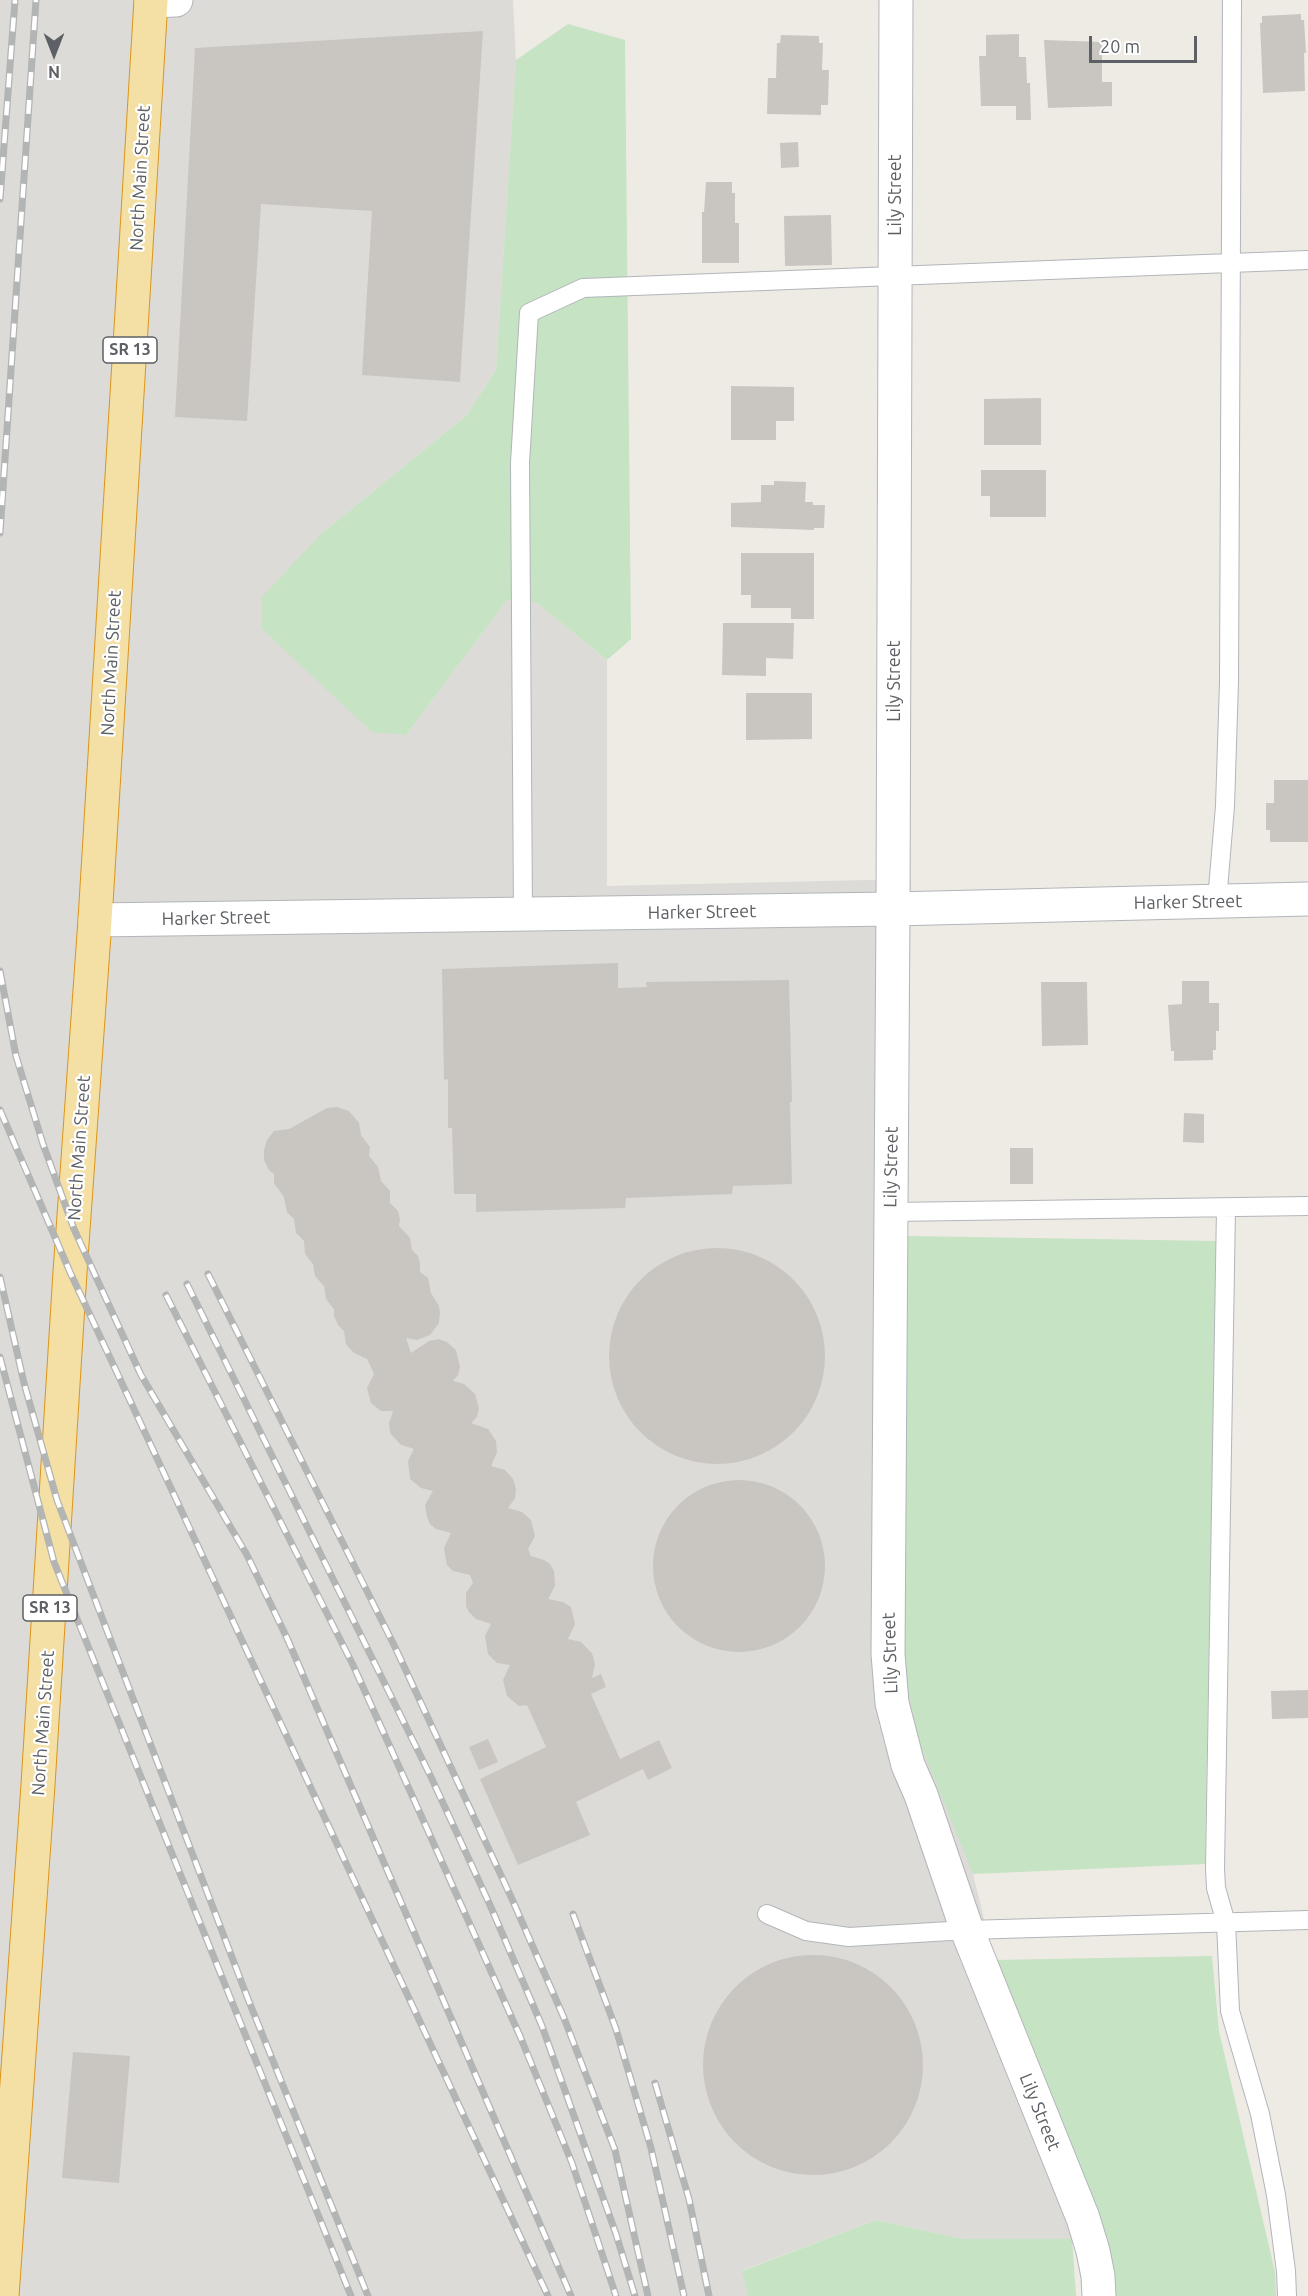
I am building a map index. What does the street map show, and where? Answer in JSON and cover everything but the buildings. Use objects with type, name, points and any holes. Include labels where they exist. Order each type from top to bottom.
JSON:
[{"type":"highway","name":"North Main Street","points":[[2,2296],[39,1785],[70,1272],[159,0]]},
{"type":"street","name":"Lily Street","points":[[896,0],[894,909],[888,1654],[892,1703],[908,1765],[921,1795],[967,1930],[1083,2218],[1098,2276],[1099,2296]]},
{"type":"street","name":"Harker Street","points":[[95,920],[894,909],[1308,899]]},
{"type":"lane","points":[[1217,901],[1225,806],[1229,682],[1232,0]]},
{"type":"lane","points":[[523,914],[520,463],[529,313],[583,288],[1308,260]]},
{"type":"lane","points":[[891,1212],[1308,1206]]},
{"type":"lane","points":[[1226,1208],[1216,1888],[1226,1923],[1230,2011],[1260,2114],[1276,2194],[1287,2296]]},
{"type":"lane","points":[[767,1914],[806,1931],[849,1937],[967,1930],[1308,1920]]},
{"type":"shaded area","points":[[0,0],[513,0],[516,60],[496,370],[467,415],[321,534],[406,735],[507,600],[537,603],[607,660],[607,886],[911,879],[907,1236],[973,1874],[994,1960],[1108,2239],[962,2239],[876,2220],[743,2270],[748,2296],[0,2296]]},
{"type":"green space","points":[[568,24],[625,40],[631,639],[607,660],[537,603],[507,600],[406,735],[372,732],[262,629],[262,597],[321,534],[467,415],[496,370],[516,60]]},
{"type":"green space","points":[[907,1236],[1216,1241],[1205,1864],[973,1874],[917,1736],[904,1668]]},
{"type":"green space","points":[[1212,1956],[1219,2031],[1275,2272],[1276,2296],[1114,2296],[1108,2239],[994,1960]]},
{"type":"green space","points":[[876,2220],[962,2239],[1072,2239],[1076,2296],[748,2296],[742,2271]]},
{"type":"railway","points":[[0,199],[15,0]]},
{"type":"railway","points":[[0,533],[36,0]]},
{"type":"railway","points":[[0,971],[16,1056],[43,1144],[74,1229],[141,1375],[247,1555],[287,1638],[571,2296]]},
{"type":"railway","points":[[0,1110],[70,1272],[548,2296]]},
{"type":"railway","points":[[208,1274],[395,1647],[512,1899],[564,2018],[615,2150],[648,2296]]},
{"type":"railway","points":[[0,1277],[24,1383],[57,1500],[248,1999],[368,2296]]},
{"type":"railway","points":[[187,1284],[431,1777],[490,1905],[542,2026],[616,2234],[635,2296]]},
{"type":"railway","points":[[166,1295],[353,1665],[415,1802],[520,2036],[572,2163],[616,2296]]},
{"type":"railway","points":[[0,1357],[54,1562],[351,2296]]},
{"type":"railway","points":[[573,1914],[616,2029],[651,2148],[684,2296]]},
{"type":"railway","points":[[655,2083],[689,2199],[709,2296]]}]
